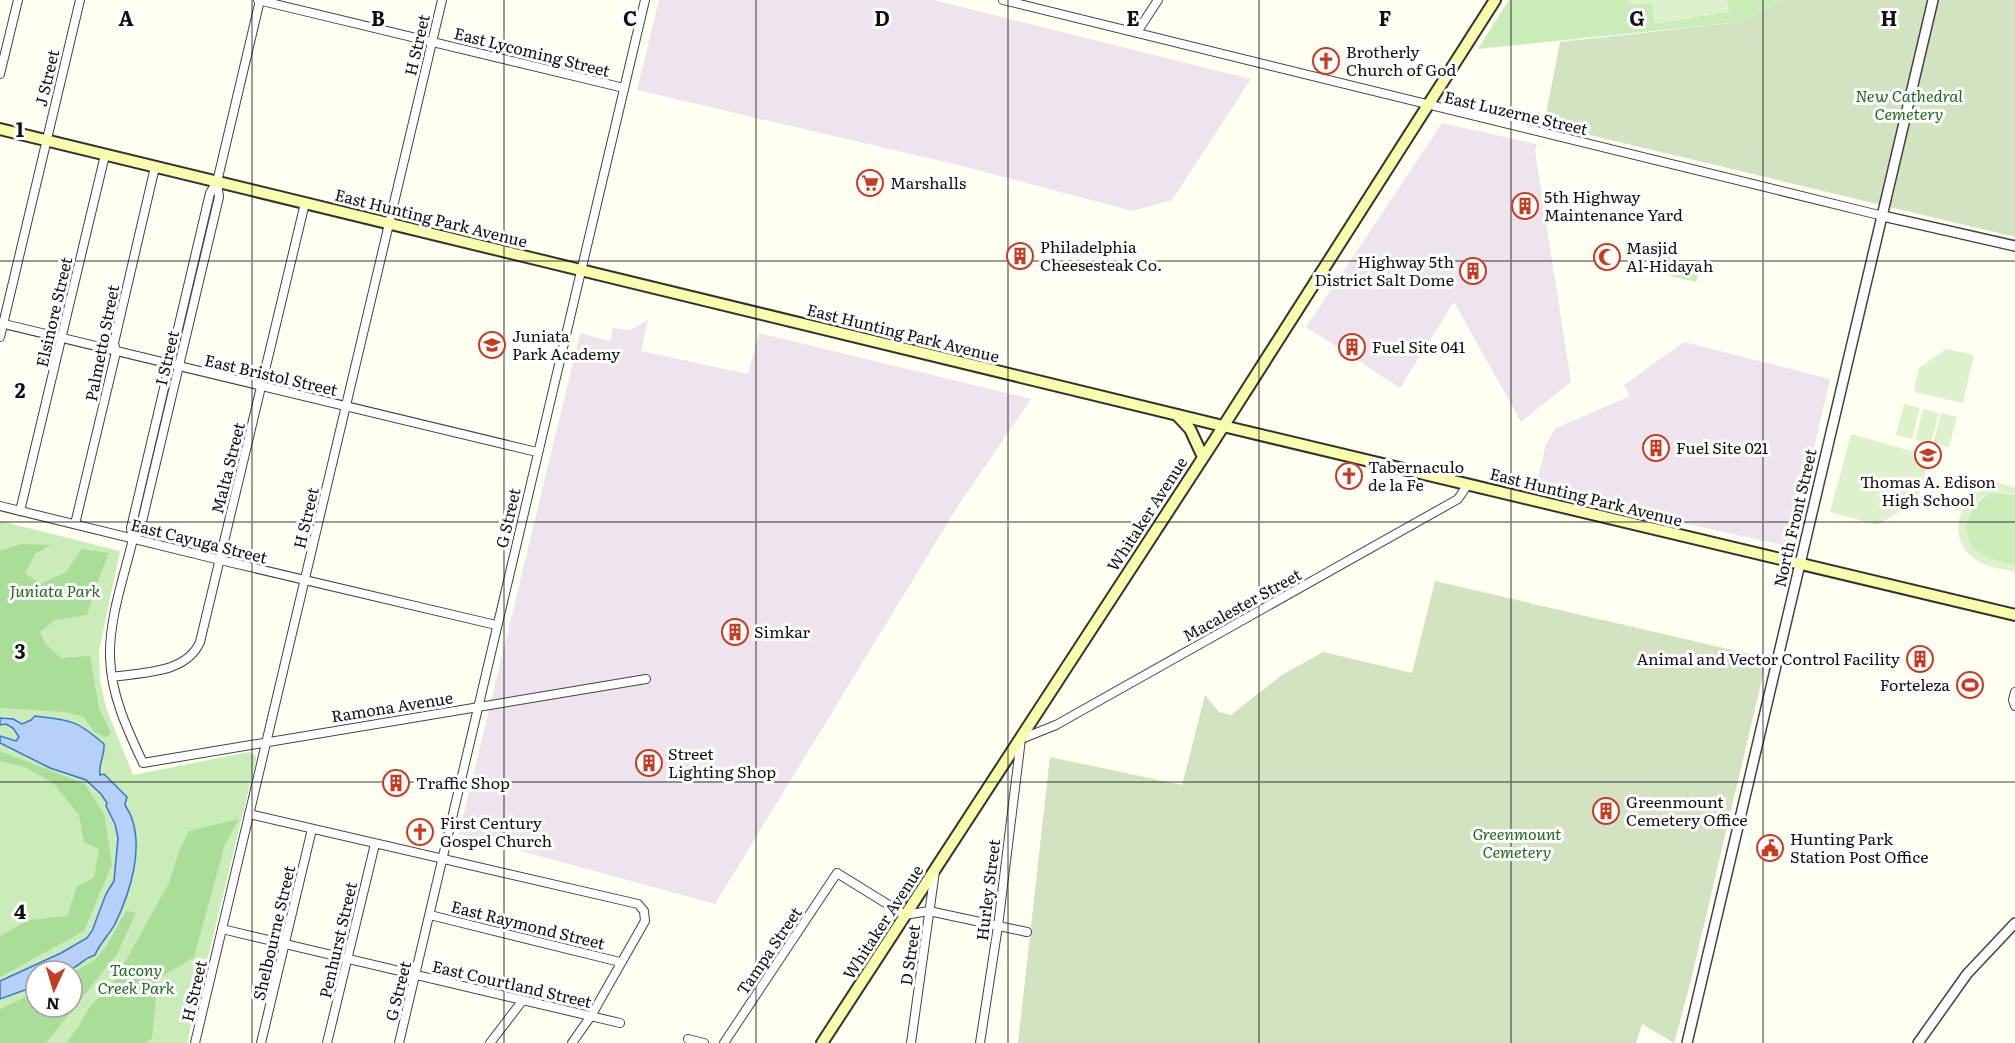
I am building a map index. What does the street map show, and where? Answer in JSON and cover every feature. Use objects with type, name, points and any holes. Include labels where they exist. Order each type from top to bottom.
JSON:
[{"type":"main road","name":"Whitaker Avenue","points":[[822,1043],[1203,457],[1495,0]]},
{"type":"main road","name":"East Hunting Park Avenue","points":[[0,129],[1176,415],[2015,615]]},
{"type":"main road","points":[[1176,415],[1190,429],[1203,457]]},
{"type":"street","points":[[0,74],[18,0]]},
{"type":"street","name":"J Street","points":[[0,337],[1,324],[80,0]]},
{"type":"street","name":"East Lycoming Street","points":[[259,0],[624,88]]},
{"type":"street","name":"I Street","points":[[144,762],[118,706],[110,657],[112,627],[133,539],[131,528],[210,193],[217,182],[259,0]]},
{"type":"street","name":"H Street","points":[[195,1043],[442,0]]},
{"type":"street","name":"G Street","points":[[399,1043],[645,0]]},
{"type":"street","name":"East Luzerne Street","points":[[1003,0],[1883,216]]},
{"type":"street","points":[[1137,32],[1158,0]]},
{"type":"street","name":"North Front Street","points":[[1687,1043],[1933,0]]},
{"type":"street","name":"Elsinore Street","points":[[20,511],[105,155]]},
{"type":"street","name":"Palmetto Street","points":[[75,524],[116,352],[114,343],[155,167]]},
{"type":"street","name":"I Street","points":[[133,539],[140,530],[219,197],[217,182]]},
{"type":"street","name":"Malta Street","points":[[112,677],[180,665],[195,653],[200,642],[305,203]]},
{"type":"street","points":[[1883,216],[2015,246]]},
{"type":"street","name":"East Bristol Street","points":[[1,324],[537,452]]},
{"type":"street","name":"Macalester Street","points":[[1021,739],[1056,725],[1458,499],[1468,484]]},
{"type":"street","name":"East Cayuga Street","points":[[0,506],[496,625]]},
{"type":"street","name":"Ramona Avenue","points":[[144,762],[646,679]]},
{"type":"street","points":[[2015,692],[2013,700],[2015,706]]},
{"type":"street","name":"Hurley Street","points":[[980,1043],[998,926],[1021,739]]},
{"type":"street","points":[[249,814],[638,904],[644,911],[645,921],[591,1016],[572,1043]]},
{"type":"street","name":"Shelbourne Street","points":[[261,1043],[312,829]]},
{"type":"street","name":"Penhurst Street","points":[[327,1043],[375,844]]},
{"type":"street","name":"D Street","points":[[910,1043],[935,870]]},
{"type":"street","name":"Tampa Street","points":[[724,1043],[837,873],[905,915]]},
{"type":"street","points":[[905,915],[929,911],[1027,932]]},
{"type":"street","name":"East Raymond Street","points":[[429,915],[620,962]]},
{"type":"street","points":[[1918,1043],[1967,974],[2015,923]]},
{"type":"street","name":"East Courtland Street","points":[[222,929],[620,1023]]},
{"type":"street","points":[[490,1043],[523,1000]]},
{"type":"street","points":[[688,1039],[704,1043]]},
{"type":"shaded area","points":[[659,0],[934,0],[1251,79],[1172,200],[1133,211],[958,165],[637,90]]},
{"type":"shaded area","points":[[1442,123],[1537,144],[1535,151],[1571,382],[1521,422],[1454,302],[1400,388],[1306,327]]},
{"type":"shaded area","points":[[648,320],[641,351],[748,374],[759,333],[1031,399],[958,506],[715,904],[459,834],[580,333],[610,341],[613,328],[630,330]]},
{"type":"shaded area","points":[[1684,342],[1830,379],[1791,547],[1535,490],[1546,444],[1556,428],[1630,396],[1624,385]]},
{"type":"green space","points":[[1509,0],[1783,0],[1740,22],[1478,49]]},
{"type":"green space","points":[[1628,0],[1727,0],[1729,12],[1655,24],[1652,4],[1628,5]]},
{"type":"green space","name":"New Cathedral Cemetery","points":[[1783,0],[2015,0],[2015,237],[1544,124],[1560,42],[1740,22]]},
{"type":"green space","points":[[1662,254],[1675,257],[1673,266],[1699,272],[1696,282],[1662,274],[1658,268]]},
{"type":"green space","points":[[1946,349],[1974,355],[1963,403],[1914,392],[1919,368]]},
{"type":"green space","points":[[1904,404],[1920,408],[1912,439],[1896,435]]},
{"type":"green space","points":[[1923,409],[1939,413],[1931,444],[1915,440]]},
{"type":"green space","points":[[1941,413],[1957,417],[1949,447],[1933,443]]},
{"type":"green space","points":[[1851,434],[1930,456],[1917,501],[1877,525],[1830,512]]},
{"type":"green space","points":[[1986,480],[2015,487],[2015,495],[1992,493],[1982,497],[1975,504],[1967,522],[1969,541],[1983,555],[2015,565],[2015,572],[1991,567],[1978,561],[1962,544],[1958,523],[1961,513],[1966,503],[1984,488]]},
{"type":"green space","points":[[1993,492],[2015,495],[2015,565],[1987,557],[1974,548],[1968,540],[1966,531],[1970,513],[1984,497]]},
{"type":"green space","name":"Tacony Creek Park","points":[[0,521],[120,551],[99,651],[100,681],[106,708],[133,775],[249,752],[255,755],[256,760],[187,1043],[0,1043]]},
{"type":"green space","name":"Juniata Park","points":[[21,544],[50,545],[35,554],[25,573],[41,584],[66,572],[82,549],[109,553],[87,615],[55,620],[40,632],[45,644],[61,658],[90,656],[99,708],[111,733],[106,737],[94,732],[84,717],[65,712],[0,708],[0,551]]},
{"type":"green space","name":"Greenmount Cemetery","points":[[1435,581],[1767,658],[1674,1043],[1642,1024],[1636,1043],[1018,1043],[1050,757],[1182,785],[1205,695],[1219,712],[1231,715],[1282,675],[1323,652],[1412,673]]},
{"type":"green space","points":[[0,751],[85,784],[104,814],[112,864],[84,931],[33,959],[24,959],[24,964],[0,977],[0,936],[29,920],[67,916],[77,887],[94,877],[99,849],[84,842],[79,815],[54,784],[25,767],[0,761]]},
{"type":"green space","name":"Tacony Creek Park","points":[[239,819],[225,844],[194,957],[158,979],[152,1038],[145,1043],[66,1043],[84,1019],[89,1008],[115,980],[169,883],[180,849],[189,831]]},
{"type":"green space","points":[[126,911],[136,913],[117,954],[84,995],[84,966],[95,960],[107,945]]},
{"type":"green space","points":[[24,998],[24,1019],[65,1019],[46,1043],[0,1043],[0,1009]]},
{"type":"water","points":[[35,716],[72,722],[87,730],[104,744],[100,775],[104,774],[127,797],[125,804],[135,829],[136,856],[121,912],[95,955],[84,960],[48,959],[87,938],[92,931],[106,894],[114,881],[118,838],[115,824],[106,806],[107,803],[86,780],[50,768],[0,743],[0,736],[16,741],[19,737],[13,728],[6,724],[0,725],[0,718],[13,719],[22,724]]},
{"type":"water","points":[[24,970],[24,990],[0,999],[0,981]]},
{"type":"place","name":"Brotherly Church of God","points":[[1326,61]]},
{"type":"place","name":"Marshalls","points":[[870,183]]},
{"type":"place","name":"5th Highway Maintenance Yard","points":[[1525,206]]},
{"type":"place","name":"Philadelphia Cheesesteak Co.","points":[[1020,256]]},
{"type":"place","name":"Masjid Al-Hidayah","points":[[1607,257]]},
{"type":"place","name":"Highway 5th District Salt Dome","points":[[1473,271]]},
{"type":"place","name":"Juniata Park Academy","points":[[492,345]]},
{"type":"place","name":"Fuel Site 041","points":[[1352,347]]},
{"type":"place","name":"Fuel Site 021","points":[[1656,448]]},
{"type":"place","name":"Thomas A. Edison High School","points":[[1928,455]]},
{"type":"place","name":"Tabernaculo de la Fe","points":[[1349,476]]},
{"type":"place","name":"Simkar","points":[[735,632]]},
{"type":"place","name":"Animal and Vector Control Facility","points":[[1920,659]]},
{"type":"place","name":"Forteleza","points":[[1970,685]]},
{"type":"place","name":"Street Lighting Shop","points":[[649,763]]},
{"type":"place","name":"Traffic Shop","points":[[396,783]]},
{"type":"place","name":"Greenmount Cemetery Office","points":[[1606,811]]},
{"type":"place","name":"First Century Gospel Church","points":[[420,832]]},
{"type":"place","name":"Hunting Park Station Post Office","points":[[1770,848]]}]
